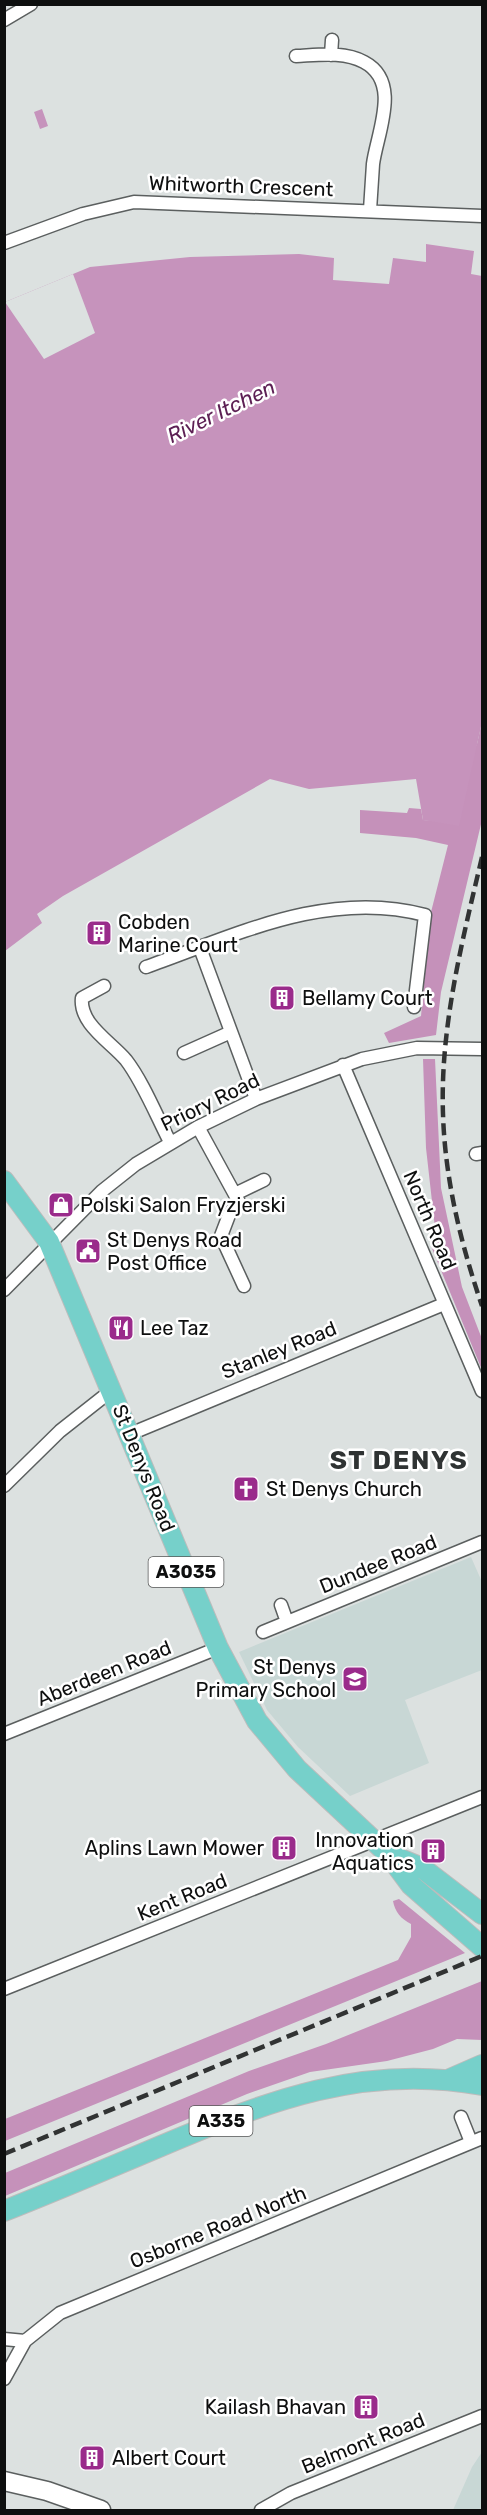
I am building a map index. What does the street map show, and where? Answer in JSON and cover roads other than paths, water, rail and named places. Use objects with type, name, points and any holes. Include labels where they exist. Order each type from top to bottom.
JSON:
[{"type":"main road","name":"St Denys Road","points":[[4,1181],[49,1242],[218,1648],[243,1698],[271,1739],[297,1769],[388,1854],[411,1885],[482,1946]]},
{"type":"main road","name":"St Denys Road","points":[[388,1854],[422,1868],[483,1914]]},
{"type":"main road","name":"A335","points":[[450,2079],[483,2065]]},
{"type":"main road","name":"A335","points":[[4,2211],[255,2107],[288,2097],[348,2082],[380,2079],[450,2079],[483,2085]]},
{"type":"street","points":[[4,20],[31,4]]},
{"type":"street","points":[[331,55],[332,40]]},
{"type":"street","points":[[296,56],[348,56],[365,62],[379,76],[386,101],[374,163],[370,210]]},
{"type":"street","name":"Whitworth Crescent","points":[[4,243],[83,214],[134,202],[483,216]]},
{"type":"street","points":[[146,967],[278,920],[331,908],[378,907],[425,915],[414,1006]]},
{"type":"street","points":[[200,948],[256,1100]]},
{"type":"street","points":[[104,986],[82,998],[81,1007],[92,1027],[127,1061],[170,1142]]},
{"type":"street","points":[[184,1053],[231,1032]]},
{"type":"street","name":"Priory Road","points":[[4,1290],[49,1242],[118,1177],[170,1142],[198,1127],[256,1100],[343,1065],[383,1054],[417,1048],[483,1049]]},
{"type":"street","name":"North Road","points":[[343,1065],[483,1391]]},
{"type":"street","points":[[198,1127],[239,1202],[229,1215],[221,1236],[244,1286]]},
{"type":"street","points":[[235,1194],[264,1180]]},
{"type":"street","name":"Stanley Road","points":[[130,1434],[444,1304]]},
{"type":"street","points":[[4,1486],[60,1431],[112,1390]]},
{"type":"street","name":"Dundee Road","points":[[263,1632],[483,1542]]},
{"type":"street","points":[[281,1605],[287,1622]]},
{"type":"street","name":"Aberdeen Road","points":[[4,1734],[218,1648]]},
{"type":"street","name":"Kent Road","points":[[4,1989],[483,1797]]},
{"type":"street","name":"Osborne Road North","points":[[4,2379],[24,2341],[60,2313],[477,2140],[462,2117]]},
{"type":"street","points":[[4,2339],[24,2341]]},
{"type":"street","name":"Belmont Road","points":[[261,2511],[291,2493],[483,2416]]},
{"type":"street","points":[[4,2481],[47,2491],[100,2511]]},
{"type":"water","points":[[42,109],[48,126],[40,129],[34,112]]},
{"type":"water","name":"River Itchen","points":[[426,244],[474,251],[471,274],[482,276],[482,722],[459,826],[423,820],[416,779],[309,789],[270,779],[63,896],[37,914],[42,923],[5,951],[5,302],[90,267],[190,257],[299,254],[334,258],[333,280],[389,284],[393,258],[426,262]]},
{"type":"railway","points":[[482,857],[454,985],[443,1081],[444,1139],[455,1212],[482,1306]]},
{"type":"railway","points":[[4,2154],[482,1956]]},
{"type":"place","name":"Cobden Marine Court","points":[[99,933]]},
{"type":"place","name":"Bellamy Court","points":[[282,998]]},
{"type":"place","name":"Polski Salon Fryzjerski","points":[[61,1205]]},
{"type":"place","name":"St Denys Road Post Office","points":[[88,1251]]},
{"type":"place","name":"Lee Taz","points":[[121,1328]]},
{"type":"place","name":"St Denys Church","points":[[246,1489]]},
{"type":"place","name":"St Denys Primary School","points":[[355,1679]]},
{"type":"place","name":"Aplins Lawn Mower","points":[[284,1848]]},
{"type":"place","name":"Innovation Aquatics","points":[[433,1851]]},
{"type":"place","name":"Kailash Bhavan","points":[[366,2407]]},
{"type":"place","name":"Albert Court","points":[[92,2458]]},
{"type":"district","name":"ST DENYS","points":[[399,1460]]}]
